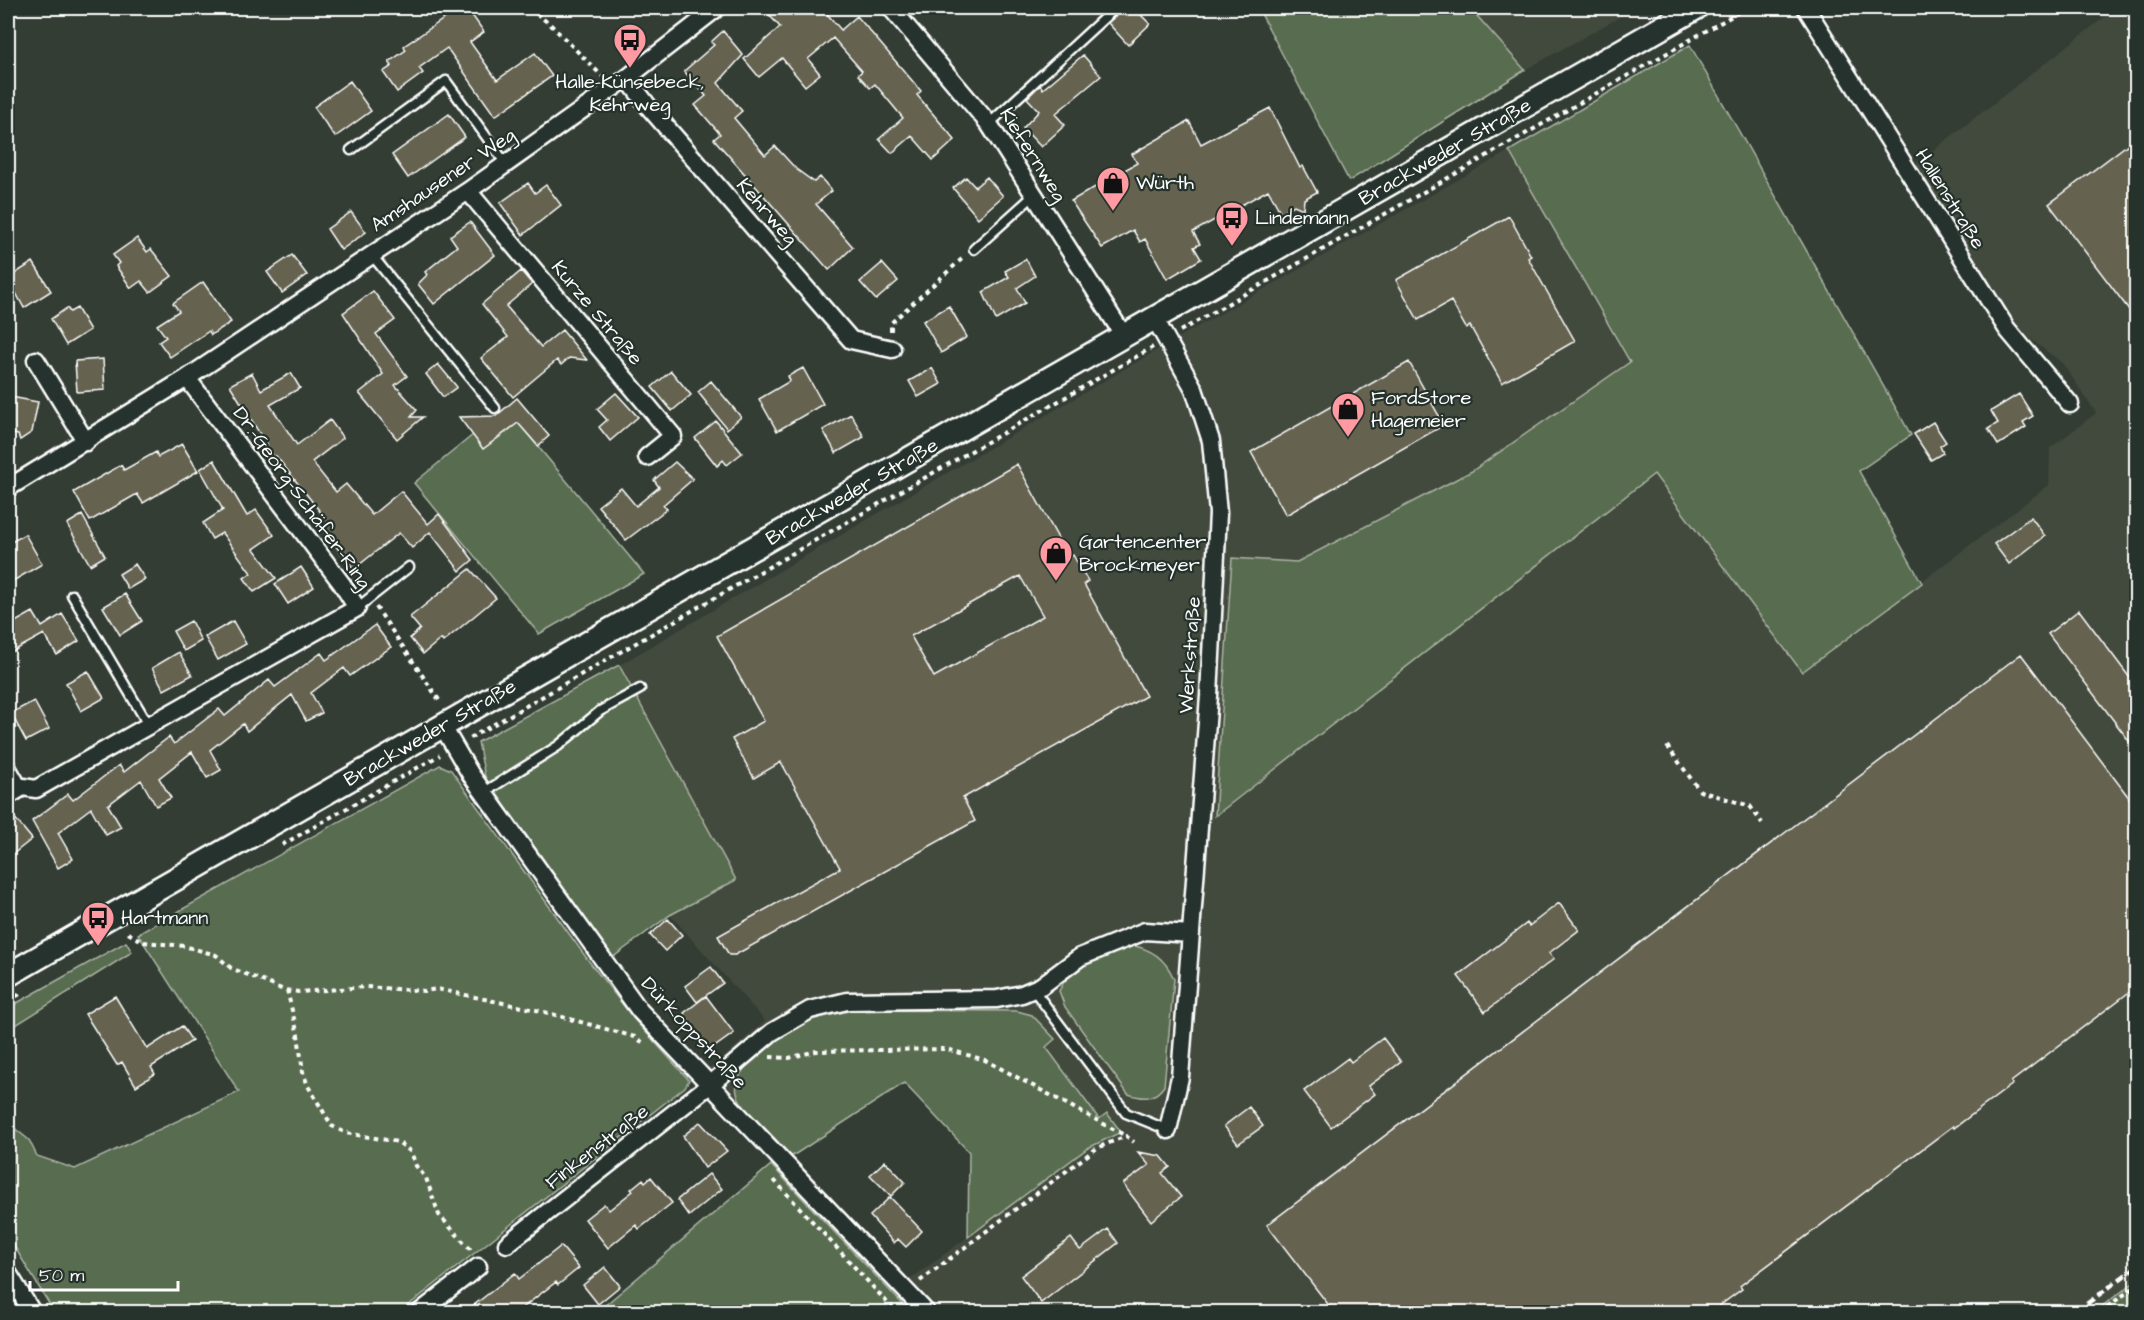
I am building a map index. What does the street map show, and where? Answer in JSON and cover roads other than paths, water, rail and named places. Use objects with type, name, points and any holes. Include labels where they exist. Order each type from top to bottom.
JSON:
[{"type":"street","name":"Amshausener Weg","points":[[187,378],[370,254],[468,191],[627,78],[717,8]]},
{"type":"street","name":"Kiefernweg","points":[[891,8],[989,124],[1124,336]]},
{"type":"street","name":"Brackweder Straße","points":[[8,975],[1696,8]]},
{"type":"street","name":"Hallenstraße","points":[[1806,8],[2007,329],[2070,404]]},
{"type":"street","name":"Kehrweg","points":[[627,78],[648,106],[851,340],[892,349]]},
{"type":"street","name":"Kurze Straße","points":[[468,191],[673,436],[647,457]]},
{"type":"street","name":"Werkstraße","points":[[1155,319],[1194,389],[1208,431],[1218,513],[1215,595],[1180,1077],[1168,1130]]},
{"type":"street","points":[[36,360],[87,442]]},
{"type":"street","points":[[8,488],[87,442],[187,378]]},
{"type":"street","name":"Dr.-Georg-Schäfer-Ring","points":[[8,796],[23,787],[36,789],[149,727],[363,603],[342,584],[187,378]]},
{"type":"street","name":"Dürkoppstraße","points":[[443,727],[483,793],[640,1011],[712,1083],[926,1312]]},
{"type":"street","points":[[712,1083],[772,1032],[810,1010],[847,1001],[997,999],[1034,989],[1080,957],[1145,931],[1191,934]]},
{"type":"street","name":"Finkenstraße","points":[[507,1244],[712,1083]]},
{"type":"street","points":[[420,1312],[477,1261]]},
{"type":"street","points":[[8,1273],[32,1312]]},
{"type":"lane","points":[[989,124],[1115,8]]},
{"type":"lane","points":[[351,150],[446,81],[506,164]]},
{"type":"lane","points":[[974,249],[1033,196]]},
{"type":"lane","points":[[370,254],[495,408]]},
{"type":"lane","points":[[363,603],[409,567]]},
{"type":"lane","points":[[72,595],[149,727]]},
{"type":"lane","points":[[483,793],[558,746],[600,711],[640,689]]},
{"type":"lane","points":[[8,760],[23,787]]},
{"type":"lane","points":[[1034,989],[1126,1113],[1168,1130]]},
{"type":"railway","points":[[2076,1312],[2136,1267]]},
{"type":"place","name":"Halle-Künsebeck, Kehrweg","points":[[630,69]]},
{"type":"place","name":"Würth","points":[[1113,212]]},
{"type":"place","name":"Lindemann","points":[[1232,247]]},
{"type":"place","name":"FordStore Hagemeier","points":[[1348,438]]},
{"type":"place","name":"Gartencenter Brockmeyer","points":[[1056,582]]},
{"type":"place","name":"Hartmann","points":[[98,947]]}]
